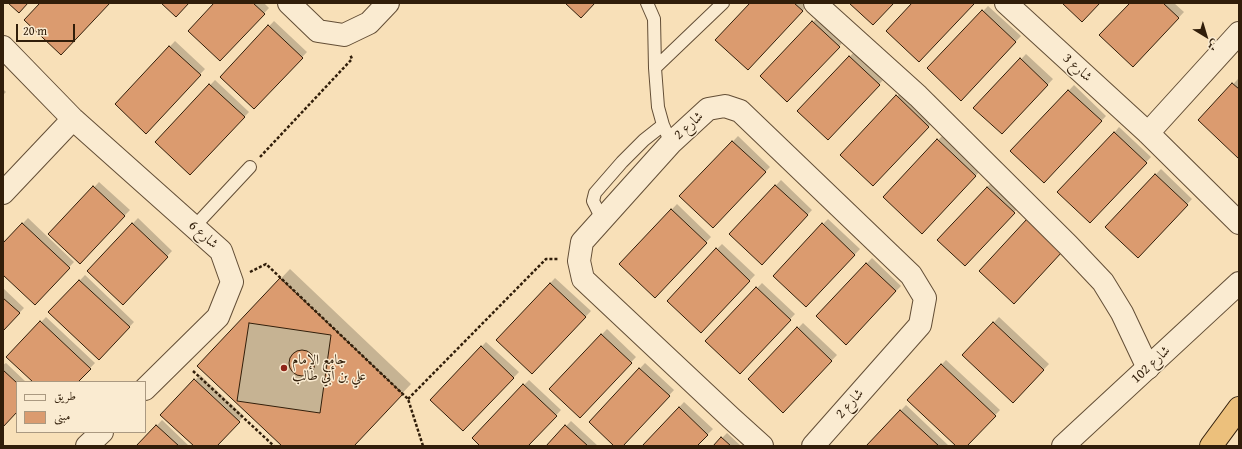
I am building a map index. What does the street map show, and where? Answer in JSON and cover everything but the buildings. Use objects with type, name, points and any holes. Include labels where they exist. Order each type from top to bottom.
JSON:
[{"type":"highway","points":[[1211,446],[1239,408]]},
{"type":"street","points":[[289,3],[318,30],[344,35],[369,23],[388,3]]},
{"type":"street","points":[[815,3],[918,96],[1104,282],[1122,314],[1148,368]]},
{"type":"street","name":"شارع 3","points":[[1006,3],[1148,133],[1239,223]]},
{"type":"street","points":[[1148,133],[1239,33]]},
{"type":"street","name":"شارع 6","points":[[3,47],[74,119],[221,251],[232,282]]},
{"type":"street","name":"شارع 2","points":[[762,446],[583,279],[579,261],[582,242],[602,219],[667,134],[708,109],[725,106],[740,111],[911,275],[925,298],[920,325],[813,446]]},
{"type":"street","points":[[3,193],[74,119]]},
{"type":"street","points":[[146,388],[218,317],[232,282]]},
{"type":"street","name":"شارع 102","points":[[1063,446],[1239,283]]},
{"type":"street","points":[[87,446],[101,433]]},
{"type":"lane","points":[[647,3],[654,19],[655,68],[658,107],[667,134]]},
{"type":"lane","points":[[655,68],[722,3]]},
{"type":"lane","points":[[194,227],[250,167]]},
{"type":"path","points":[[250,167],[352,59],[344,35]]},
{"type":"path","points":[[408,399],[546,258],[579,261]]},
{"type":"path","points":[[232,282],[266,264],[408,399],[423,446]]},
{"type":"path","points":[[178,357],[274,446]]},
{"type":"path","points":[[267,446],[270,442]]},
{"type":"place","name":"جامع الإمام علي بن أبي طالب","points":[[284,368]]}]
